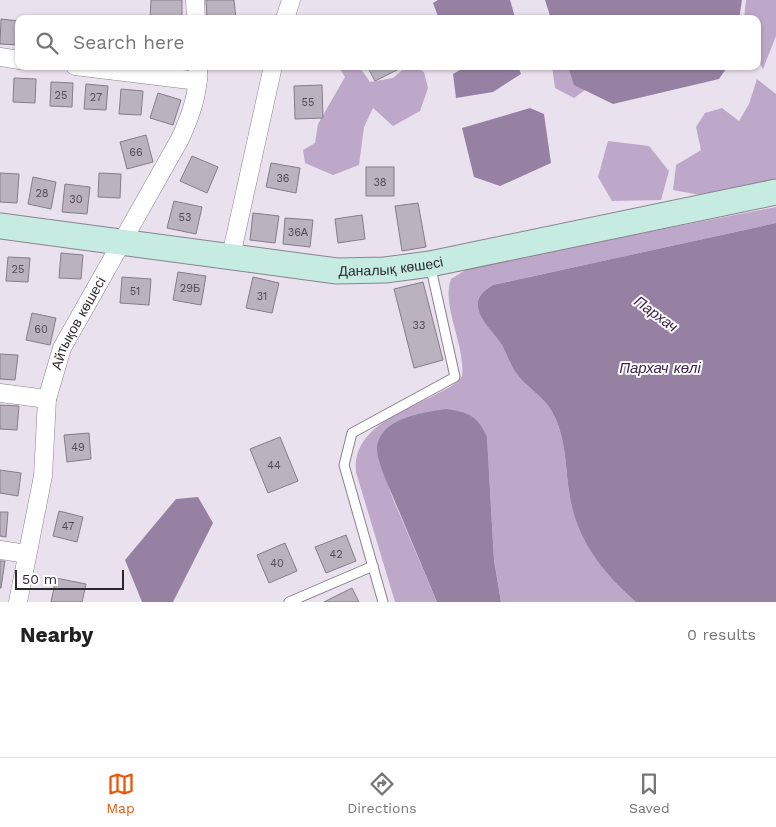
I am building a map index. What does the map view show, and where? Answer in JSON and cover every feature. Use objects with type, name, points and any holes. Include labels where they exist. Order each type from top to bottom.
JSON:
[{"type":"street","points":[[195,0],[196,15]]},
{"type":"street","points":[[286,15],[291,0]]},
{"type":"street","points":[[0,57],[15,59]]},
{"type":"street","points":[[136,70],[198,74]]},
{"type":"street","points":[[231,256],[272,70]]},
{"type":"street","name":"Айтықов көшесі","points":[[18,602],[43,476],[47,399],[62,348],[180,139],[192,111],[198,74]]},
{"type":"street","name":"Даналық көшесі","points":[[0,226],[337,270],[385,270],[430,264],[776,192]]},
{"type":"street","points":[[0,394],[47,399]]},
{"type":"street","points":[[0,550],[27,554]]},
{"type":"lane","points":[[383,602],[344,465],[352,433],[455,377],[430,264]]},
{"type":"lane","points":[[289,602],[373,566]]},
{"type":"shaded area","points":[[746,0],[776,0],[776,36],[763,69],[761,65],[761,15],[744,15]]},
{"type":"shaded area","points":[[341,70],[362,70],[370,82],[393,78],[402,70],[420,70],[424,72],[428,88],[420,111],[393,126],[373,108],[364,127],[359,165],[333,175],[305,163],[303,150],[315,143],[318,124],[345,77]]},
{"type":"shaded area","points":[[553,70],[598,70],[596,82],[574,98],[555,88]]},
{"type":"shaded area","points":[[757,79],[776,94],[776,179],[700,195],[673,190],[676,165],[701,150],[696,127],[705,113],[722,108],[739,121],[749,104]]},
{"type":"shaded area","points":[[608,141],[649,146],[669,171],[661,200],[612,201],[598,177]]},
{"type":"shaded area","points":[[776,207],[776,223],[493,285],[479,298],[478,307],[483,320],[500,342],[521,379],[551,410],[560,429],[572,508],[584,538],[601,566],[636,602],[501,602],[494,559],[487,437],[377,452],[393,499],[437,602],[395,602],[356,472],[357,457],[362,444],[370,433],[381,424],[449,388],[462,376],[461,352],[449,301],[451,279],[467,269],[480,265]]},
{"type":"water","points":[[438,0],[510,0],[514,15],[438,15],[433,3]]},
{"type":"water","points":[[545,0],[742,0],[740,15],[550,15]]},
{"type":"water","points":[[460,70],[520,70],[521,74],[493,92],[456,98],[453,74]]},
{"type":"water","points":[[569,70],[725,70],[719,79],[613,104],[574,85]]},
{"type":"water","points":[[530,108],[544,114],[551,163],[500,186],[474,177],[462,128]]},
{"type":"water","name":"Пархач көлі","points":[[776,223],[776,602],[636,602],[601,566],[584,539],[572,508],[560,429],[551,410],[521,379],[511,365],[500,342],[483,320],[478,307],[479,298],[493,285]]},
{"type":"water","points":[[446,409],[471,416],[480,424],[487,437],[494,560],[501,602],[437,602],[378,459],[379,439],[393,424],[414,415]]},
{"type":"water","points":[[198,497],[213,523],[173,602],[142,602],[125,560],[176,499]]},
{"type":"building","points":[[151,0],[182,0],[182,15],[150,15]]},
{"type":"building","points":[[206,0],[234,0],[236,15],[207,15]]},
{"type":"building","points":[[1,19],[15,21],[15,45],[0,44]]},
{"type":"building","points":[[369,70],[397,70],[375,81]]},
{"type":"building","points":[[14,78],[36,79],[35,103],[13,102]]},
{"type":"building","points":[[51,82],[73,83],[72,107],[50,106]]},
{"type":"building","points":[[86,84],[108,86],[106,110],[84,109]]},
{"type":"building","points":[[322,85],[323,118],[295,119],[294,86]]},
{"type":"building","points":[[121,89],[143,91],[141,115],[119,114]]},
{"type":"building","points":[[158,93],[181,100],[173,125],[150,118]]},
{"type":"building","points":[[146,135],[153,162],[127,169],[120,142]]},
{"type":"building","points":[[192,156],[218,167],[207,193],[180,181]]},
{"type":"building","points":[[271,163],[300,168],[296,193],[266,187]]},
{"type":"building","points":[[366,167],[394,167],[394,196],[366,196]]},
{"type":"building","points":[[0,173],[19,174],[17,203],[0,202]]},
{"type":"building","points":[[99,173],[121,174],[120,198],[98,197]]},
{"type":"building","points":[[33,177],[56,182],[51,209],[28,204]]},
{"type":"building","points":[[65,184],[90,187],[87,214],[62,212]]},
{"type":"building","points":[[174,201],[202,207],[196,234],[167,228]]},
{"type":"building","points":[[418,203],[426,247],[402,251],[395,206]]},
{"type":"building","points":[[253,213],[279,216],[275,243],[250,240]]},
{"type":"building","points":[[362,215],[365,239],[338,243],[335,219]]},
{"type":"building","points":[[285,218],[313,220],[310,247],[283,244]]},
{"type":"building","points":[[61,253],[83,255],[81,279],[59,278]]},
{"type":"building","points":[[8,257],[30,258],[28,282],[6,281]]},
{"type":"building","points":[[178,272],[206,276],[201,305],[173,300]]},
{"type":"building","points":[[122,277],[151,279],[149,305],[120,303]]},
{"type":"building","points":[[253,277],[279,283],[272,313],[246,308]]},
{"type":"building","points":[[423,282],[443,360],[414,368],[394,289]]},
{"type":"building","points":[[32,313],[56,318],[50,345],[26,340]]},
{"type":"building","points":[[0,354],[18,355],[15,380],[0,379]]},
{"type":"building","points":[[0,405],[19,406],[17,430],[0,429]]},
{"type":"building","points":[[89,433],[91,459],[67,462],[64,435]]},
{"type":"building","points":[[280,437],[298,481],[268,493],[250,449]]},
{"type":"building","points":[[0,470],[21,473],[18,496],[0,493]]},
{"type":"building","points":[[59,511],[83,517],[77,542],[53,536]]},
{"type":"building","points":[[0,512],[8,512],[6,537],[0,536]]},
{"type":"building","points":[[346,535],[356,561],[326,573],[315,547]]},
{"type":"building","points":[[285,543],[297,571],[269,583],[257,555]]},
{"type":"building","points":[[0,561],[5,561],[1,588],[0,588]]},
{"type":"building","points":[[56,578],[86,584],[82,602],[51,602]]},
{"type":"building","points":[[352,588],[359,602],[324,602]]},
{"type":"water label","name":"Пархач","points":[[656,314]]}]
